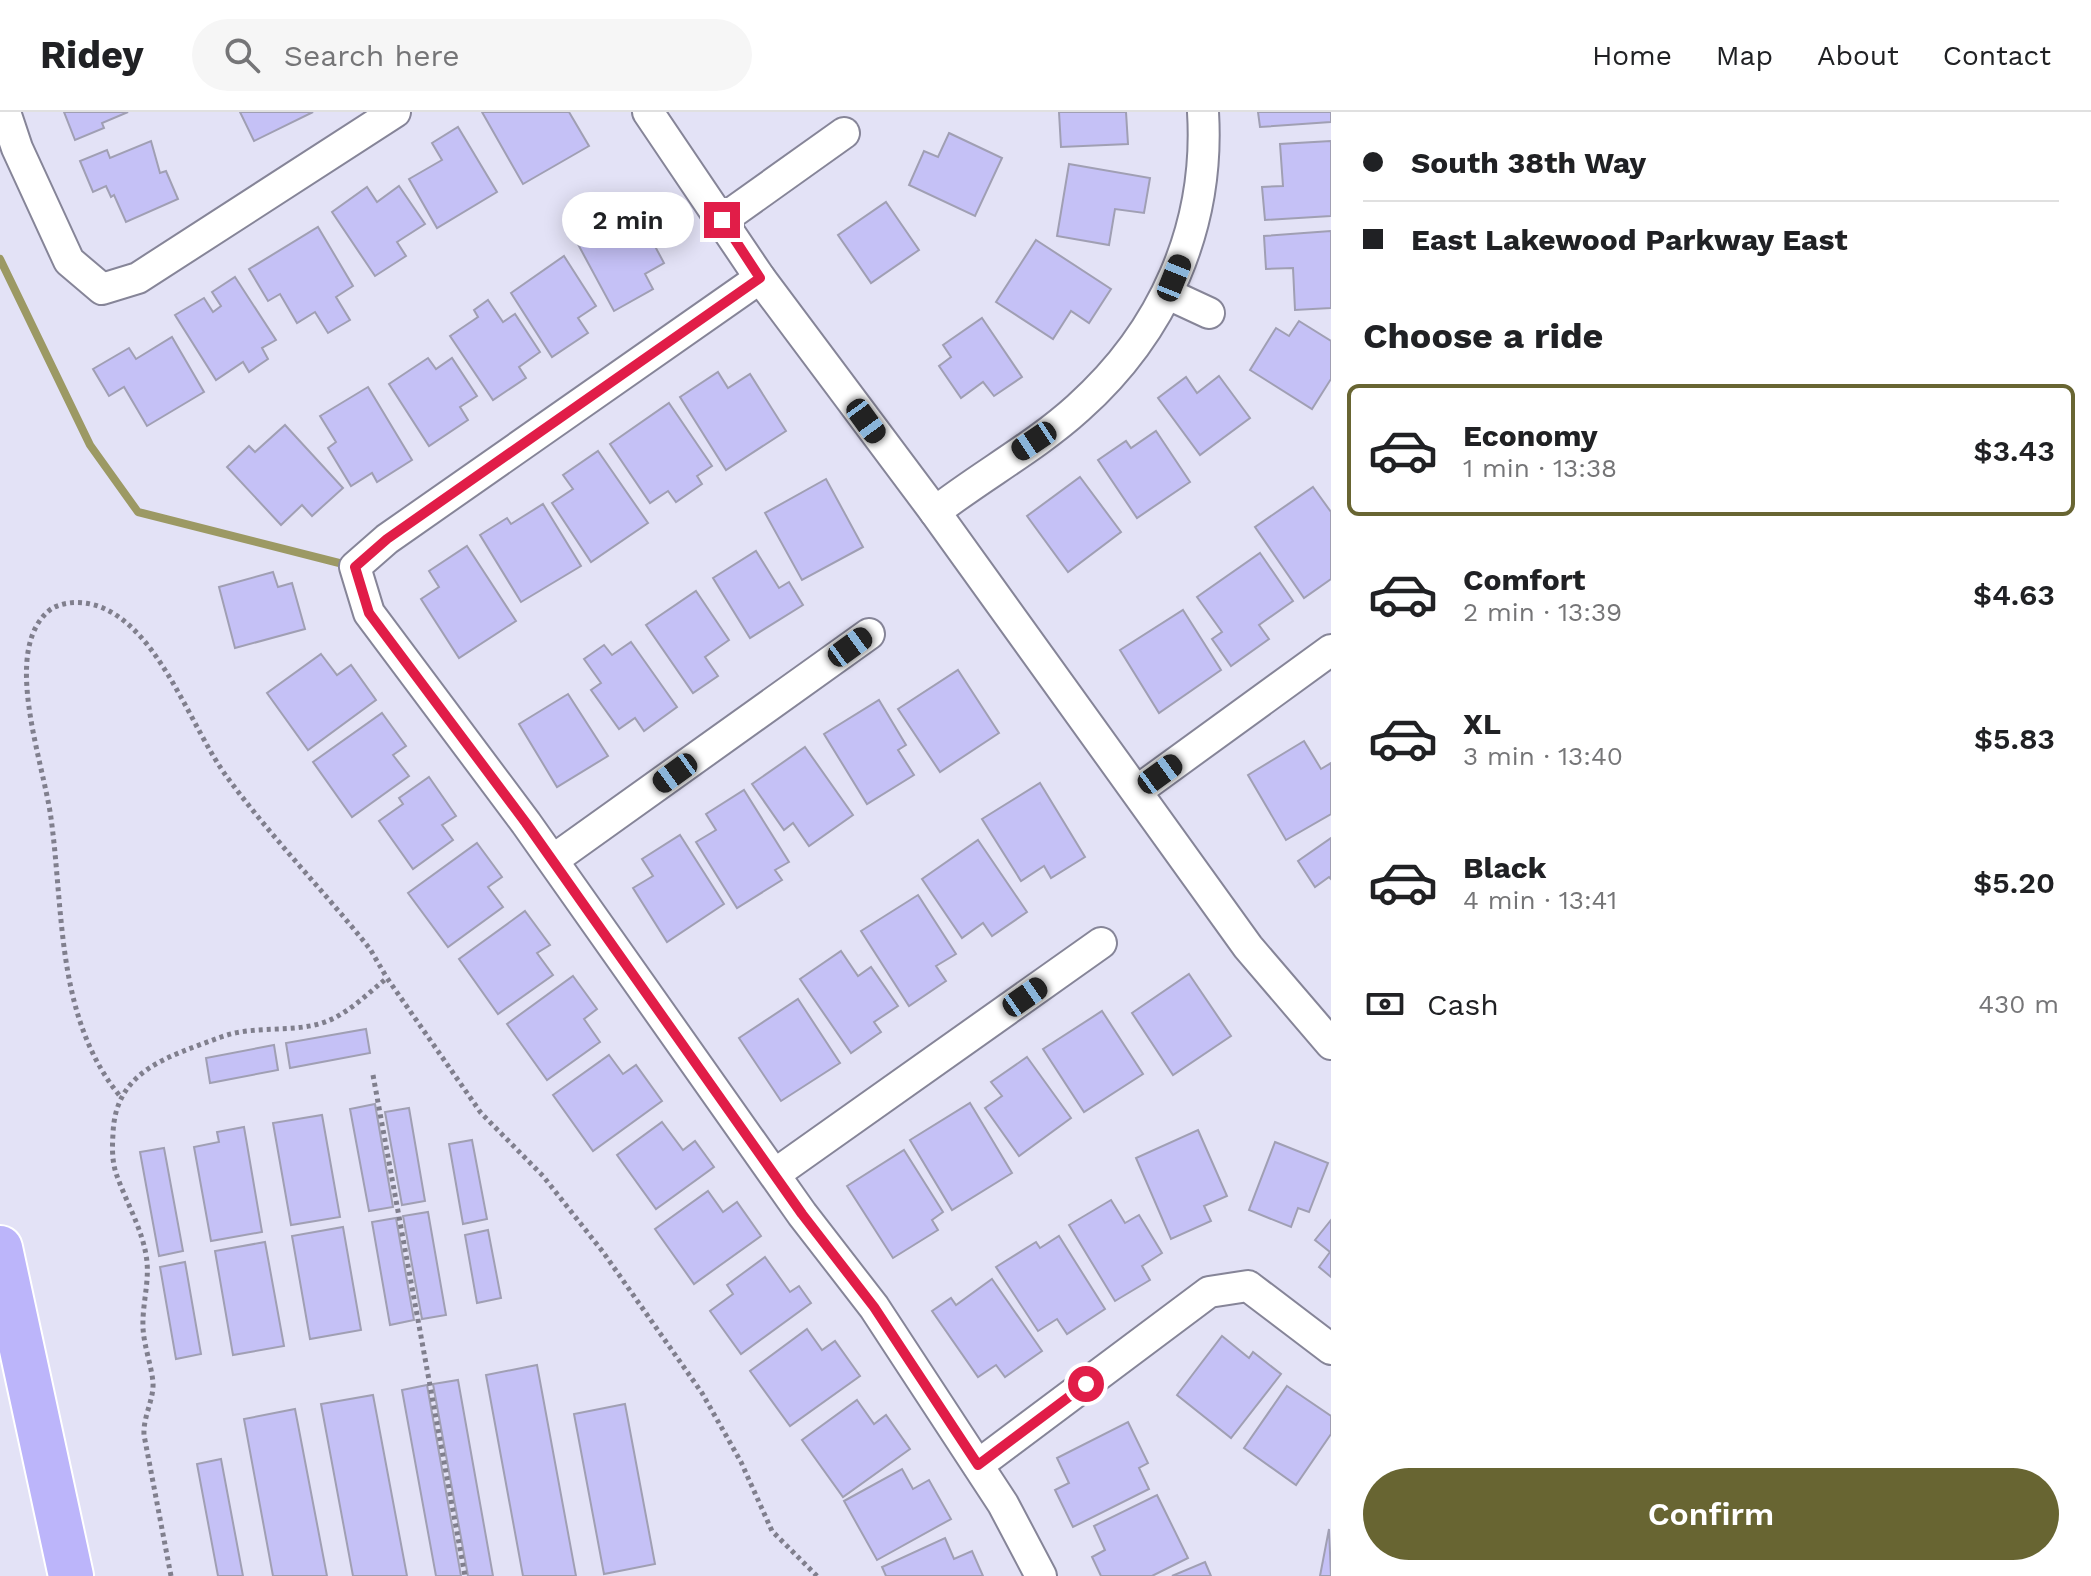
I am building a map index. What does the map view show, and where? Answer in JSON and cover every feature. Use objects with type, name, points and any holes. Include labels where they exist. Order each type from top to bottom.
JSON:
[{"type":"highway","points":[[0,1248],[71,1576]]},
{"type":"street","points":[[5,112],[17,148],[69,261],[102,289],[138,278],[393,113]]},
{"type":"street","points":[[648,112],[760,278],[935,512],[1248,947],[1331,1044]]},
{"type":"street","points":[[935,512],[1076,410],[1131,354],[1168,294],[1189,238],[1202,185],[1203,112]]},
{"type":"street","points":[[722,220],[844,133]]},
{"type":"street","points":[[760,278],[387,539],[355,567],[369,613],[553,860],[775,1174],[874,1307],[978,1465],[1041,1576]]},
{"type":"street","points":[[1168,294],[1209,313]]},
{"type":"street","points":[[553,860],[869,634]]},
{"type":"street","points":[[1137,791],[1327,662]]},
{"type":"street","points":[[775,1174],[1101,943]]},
{"type":"street","points":[[978,1465],[1209,1292],[1248,1286],[1331,1349]]},
{"type":"path","points":[[119,1095],[89,1051],[75,1012],[65,957],[51,817],[22,702],[20,667],[25,639],[36,619],[59,605],[76,602],[102,608],[127,622],[141,638],[226,775],[370,949],[481,1113],[543,1176],[603,1252],[702,1393],[741,1462],[772,1531],[817,1576]]},
{"type":"path","points":[[171,1576],[144,1435],[143,1420],[153,1381],[143,1329],[147,1262],[143,1241],[115,1171],[112,1149],[113,1118],[119,1095],[135,1078],[158,1064],[223,1036],[254,1029],[322,1023],[349,1009],[387,978]]},
{"type":"path","points":[[373,1075],[465,1576]]},
{"type":"building","points":[[64,112],[128,112],[102,123],[104,128],[75,140]]},
{"type":"building","points":[[240,112],[313,112],[254,141]]},
{"type":"building","points":[[482,112],[569,112],[589,146],[523,184]]},
{"type":"building","points":[[1059,112],[1126,112],[1128,144],[1061,147]]},
{"type":"building","points":[[1258,112],[1331,112],[1331,122],[1260,127]]},
{"type":"building","points":[[458,127],[497,192],[437,228],[409,179],[442,160],[432,143]]},
{"type":"building","points":[[949,133],[1002,158],[975,216],[909,185],[924,151],[938,157]]},
{"type":"building","points":[[151,141],[160,173],[166,171],[178,199],[126,222],[114,195],[111,197],[106,186],[93,192],[80,161],[107,150],[110,158]]},
{"type":"building","points":[[1331,141],[1331,216],[1265,220],[1262,187],[1283,186],[1280,144]]},
{"type":"building","points":[[1069,164],[1150,178],[1144,213],[1115,209],[1109,245],[1057,236]]},
{"type":"building","points":[[399,186],[425,224],[397,242],[406,256],[375,276],[332,212],[367,187],[377,202]]},
{"type":"building","points":[[886,202],[919,250],[871,283],[838,235]]},
{"type":"building","points":[[616,211],[628,232],[643,224],[664,263],[645,274],[653,289],[614,311],[573,235]]},
{"type":"building","points":[[318,227],[353,286],[336,297],[350,320],[328,333],[315,312],[297,323],[280,294],[268,301],[249,269]]},
{"type":"building","points":[[1331,231],[1331,308],[1295,310],[1293,268],[1266,269],[1264,236]]},
{"type":"building","points":[[1036,240],[1111,289],[1089,323],[1071,311],[1053,339],[996,302]]},
{"type":"building","points":[[564,256],[596,306],[578,318],[588,333],[552,357],[511,293]]},
{"type":"building","points":[[235,277],[276,340],[262,348],[268,359],[249,372],[243,362],[216,380],[175,315],[204,298],[213,312],[221,306],[212,292]]},
{"type":"building","points":[[488,300],[503,322],[515,314],[540,352],[519,367],[526,378],[493,400],[450,336],[478,317],[474,310]]},
{"type":"building","points":[[982,318],[1022,377],[994,396],[983,382],[961,398],[939,366],[951,357],[943,345]]},
{"type":"building","points":[[1299,321],[1331,341],[1331,379],[1312,409],[1250,370],[1276,328],[1289,336]]},
{"type":"building","points":[[172,337],[204,392],[147,426],[124,387],[109,396],[93,369],[129,348],[136,359]]},
{"type":"building","points":[[428,358],[436,369],[452,358],[477,396],[460,407],[468,420],[429,446],[389,384]]},
{"type":"building","points":[[718,372],[728,388],[750,374],[786,431],[726,470],[680,397]]},
{"type":"building","points":[[1219,376],[1250,418],[1200,455],[1158,398],[1186,377],[1197,393]]},
{"type":"building","points":[[368,387],[412,460],[377,482],[372,473],[351,486],[328,448],[336,442],[320,416]]},
{"type":"building","points":[[669,403],[712,466],[697,476],[702,484],[676,502],[668,491],[650,503],[610,444]]},
{"type":"building","points":[[285,425],[343,488],[312,516],[302,505],[281,525],[227,467],[249,446],[255,452]]},
{"type":"building","points":[[1156,431],[1190,482],[1137,518],[1098,460],[1126,441],[1131,448]]},
{"type":"building","points":[[598,451],[648,523],[591,562],[552,503],[573,489],[563,475]]},
{"type":"building","points":[[1080,477],[1121,532],[1068,572],[1027,516]]},
{"type":"building","points":[[826,479],[863,547],[802,580],[765,513]]},
{"type":"building","points":[[1313,487],[1331,512],[1331,579],[1304,598],[1255,527]]},
{"type":"building","points":[[543,504],[581,566],[521,602],[480,535],[507,518],[511,524]]},
{"type":"building","points":[[467,546],[516,621],[459,658],[421,599],[439,587],[429,571]]},
{"type":"building","points":[[756,551],[779,588],[789,582],[803,605],[750,638],[713,578]]},
{"type":"building","points":[[1260,553],[1293,601],[1259,625],[1269,639],[1231,666],[1212,639],[1222,632],[1197,597]]},
{"type":"building","points":[[273,572],[278,587],[292,583],[305,629],[235,648],[219,587]]},
{"type":"building","points":[[696,591],[729,640],[705,657],[718,676],[693,693],[646,625]]},
{"type":"building","points":[[1183,610],[1221,670],[1159,713],[1120,650]]},
{"type":"building","points":[[631,642],[677,707],[644,731],[635,718],[619,729],[591,690],[601,683],[584,659],[604,645],[612,655]]},
{"type":"building","points":[[321,654],[337,675],[351,665],[376,700],[308,750],[267,693]]},
{"type":"building","points":[[958,670],[999,733],[940,772],[898,709]]},
{"type":"building","points":[[568,694],[608,756],[557,787],[519,724]]},
{"type":"building","points":[[879,700],[906,745],[898,750],[914,775],[867,804],[824,734]]},
{"type":"building","points":[[382,713],[406,746],[393,755],[409,776],[352,817],[313,762]]},
{"type":"building","points":[[1304,741],[1321,769],[1331,763],[1331,814],[1286,840],[1248,775]]},
{"type":"building","points":[[805,747],[853,815],[809,846],[793,823],[784,830],[752,784]]},
{"type":"building","points":[[429,777],[456,816],[442,825],[453,840],[413,869],[379,821],[403,804],[399,798]]},
{"type":"building","points":[[1040,783],[1085,857],[1051,878],[1044,866],[1021,881],[982,819]]},
{"type":"building","points":[[744,790],[789,862],[775,870],[782,880],[737,908],[696,842],[716,830],[706,814]]},
{"type":"building","points":[[680,835],[724,904],[667,942],[633,888],[653,876],[642,859]]},
{"type":"building","points":[[1331,838],[1331,879],[1329,877],[1315,887],[1298,861]]},
{"type":"building","points":[[978,840],[1027,912],[992,936],[983,923],[962,938],[922,879]]},
{"type":"building","points":[[477,843],[502,877],[488,887],[503,907],[448,947],[408,893]]},
{"type":"building","points":[[918,895],[956,954],[936,966],[946,981],[909,1006],[861,931]]},
{"type":"building","points":[[525,911],[550,945],[537,953],[553,975],[498,1014],[459,959]]},
{"type":"building","points":[[841,951],[858,976],[871,967],[898,1006],[874,1022],[881,1032],[851,1053],[800,979]]},
{"type":"building","points":[[1189,974],[1231,1036],[1173,1075],[1132,1013]]},
{"type":"building","points":[[573,976],[597,1009],[584,1019],[600,1042],[547,1080],[507,1024]]},
{"type":"building","points":[[798,999],[840,1063],[781,1101],[739,1038]]},
{"type":"building","points":[[1102,1011],[1143,1074],[1084,1112],[1043,1049]]},
{"type":"building","points":[[366,1029],[370,1053],[290,1068],[286,1043]]},
{"type":"building","points":[[274,1045],[278,1070],[210,1083],[206,1058]]},
{"type":"building","points":[[609,1055],[623,1074],[636,1065],[662,1101],[593,1151],[553,1095]]},
{"type":"building","points":[[1027,1057],[1071,1118],[1019,1156],[985,1108],[1002,1096],[991,1082]]},
{"type":"building","points":[[970,1103],[1012,1173],[952,1210],[910,1140]]},
{"type":"building","points":[[375,1104],[393,1207],[369,1211],[350,1109]]},
{"type":"building","points":[[409,1108],[425,1201],[402,1205],[385,1112]]},
{"type":"building","points":[[322,1115],[340,1217],[291,1225],[273,1123]]},
{"type":"building","points":[[662,1122],[683,1150],[695,1141],[714,1167],[656,1209],[617,1155]]},
{"type":"building","points":[[244,1127],[262,1232],[211,1241],[194,1147],[219,1142],[217,1132]]},
{"type":"building","points":[[1198,1130],[1227,1196],[1204,1206],[1211,1221],[1171,1239],[1136,1158]]},
{"type":"building","points":[[472,1140],[487,1219],[463,1224],[449,1144]]},
{"type":"building","points":[[1275,1142],[1328,1163],[1309,1212],[1298,1208],[1291,1227],[1249,1210]]},
{"type":"building","points":[[164,1148],[183,1251],[159,1256],[140,1152]]},
{"type":"building","points":[[904,1150],[943,1212],[932,1220],[938,1230],[893,1258],[847,1186]]},
{"type":"building","points":[[708,1191],[723,1212],[737,1202],[761,1236],[694,1284],[655,1229]]},
{"type":"building","points":[[1111,1200],[1125,1223],[1139,1215],[1162,1253],[1142,1266],[1150,1280],[1115,1301],[1069,1225]]},
{"type":"building","points":[[428,1212],[446,1315],[422,1319],[403,1216]]},
{"type":"building","points":[[396,1218],[414,1320],[390,1325],[372,1222]]},
{"type":"building","points":[[1331,1220],[1331,1277],[1319,1267],[1330,1252],[1315,1240]]},
{"type":"building","points":[[343,1227],[361,1330],[310,1339],[292,1236]]},
{"type":"building","points":[[488,1230],[501,1298],[477,1303],[465,1235]]},
{"type":"building","points":[[1059,1236],[1105,1309],[1067,1334],[1057,1319],[1038,1331],[996,1267],[1036,1242],[1040,1248]]},
{"type":"building","points":[[265,1242],[284,1346],[233,1355],[215,1251]]},
{"type":"building","points":[[765,1257],[790,1292],[799,1286],[811,1303],[741,1354],[710,1311],[733,1294],[727,1285]]},
{"type":"building","points":[[185,1262],[201,1354],[176,1359],[160,1267]]},
{"type":"building","points":[[992,1279],[1042,1351],[1005,1377],[996,1365],[978,1377],[932,1311],[951,1298],[956,1305]]},
{"type":"building","points":[[807,1329],[822,1350],[835,1341],[860,1376],[790,1426],[750,1371]]},
{"type":"building","points":[[1222,1336],[1249,1358],[1253,1352],[1281,1374],[1231,1438],[1177,1395]]},
{"type":"building","points":[[537,1365],[576,1576],[523,1576],[486,1375]]},
{"type":"building","points":[[458,1380],[493,1576],[468,1576],[433,1384]]},
{"type":"building","points":[[427,1385],[461,1576],[436,1576],[402,1390]]},
{"type":"building","points":[[1287,1386],[1331,1416],[1331,1434],[1296,1485],[1244,1448]]},
{"type":"building","points":[[373,1395],[407,1576],[353,1576],[321,1404]]},
{"type":"building","points":[[857,1400],[874,1424],[886,1415],[910,1449],[843,1497],[802,1440]]},
{"type":"building","points":[[625,1404],[655,1564],[604,1574],[574,1414]]},
{"type":"building","points":[[295,1409],[327,1576],[273,1576],[244,1419]]},
{"type":"building","points":[[1128,1422],[1148,1463],[1139,1468],[1149,1489],[1073,1527],[1055,1490],[1069,1483],[1057,1458]]},
{"type":"building","points":[[221,1459],[243,1576],[218,1576],[197,1464]]},
{"type":"building","points":[[902,1469],[913,1489],[929,1480],[951,1519],[877,1560],[844,1501]]},
{"type":"building","points":[[1157,1495],[1188,1558],[1152,1576],[1101,1576],[1092,1557],[1105,1550],[1094,1526]]},
{"type":"building","points":[[1329,1529],[1331,1576],[1320,1576]]},
{"type":"building","points":[[945,1538],[954,1559],[972,1551],[983,1576],[886,1576],[882,1567]]},
{"type":"building","points":[[1205,1562],[1211,1576],[1172,1576]]},
{"type":"waterway","points":[[0,259],[90,445],[138,512],[351,566]]},
{"type":"route","points":[[722,220],[760,278],[721,302],[387,539],[355,567],[369,613],[526,823],[802,1214],[874,1307],[978,1465],[1086,1384]]}]
